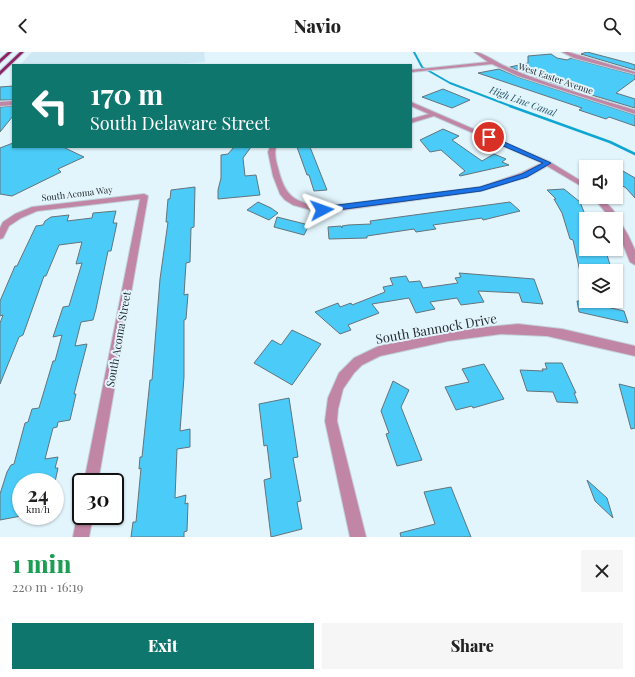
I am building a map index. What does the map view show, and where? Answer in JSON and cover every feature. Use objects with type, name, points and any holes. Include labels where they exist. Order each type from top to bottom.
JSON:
[{"type":"main road","points":[[0,62],[10,52]]},
{"type":"main road","points":[[0,74],[22,52]]},
{"type":"street","name":"West Easter Avenue","points":[[476,52],[493,63],[528,78],[635,112]]},
{"type":"street","points":[[564,52],[576,57],[635,73]]},
{"type":"street","points":[[412,71],[493,63]]},
{"type":"street","points":[[0,104],[12,103]]},
{"type":"street","points":[[412,104],[548,163],[579,182]]},
{"type":"street","points":[[412,121],[434,114]]},
{"type":"street","points":[[273,148],[271,152],[280,189],[283,195],[298,205],[322,210],[481,189],[524,176],[548,163]]},
{"type":"street","name":"South Acoma Way","points":[[0,236],[6,224],[18,216],[35,209],[144,196]]},
{"type":"street","name":"South Acoma Street","points":[[93,473],[144,196]]},
{"type":"street","points":[[604,204],[614,215],[622,229],[635,262]]},
{"type":"street","name":"South Bannock Drive","points":[[358,537],[331,421],[333,399],[337,386],[353,364],[368,355],[379,351],[488,330],[528,329],[555,333],[635,351]]},
{"type":"street","points":[[81,537],[83,525]]},
{"type":"shaded area","points":[[32,52],[204,52],[205,62],[175,64],[21,64]]},
{"type":"building","points":[[587,52],[635,65],[635,70],[581,54]]},
{"type":"building","points":[[551,54],[557,58],[567,60],[571,58],[635,75],[635,79],[616,93],[635,99],[635,108],[555,84],[510,67],[528,63],[528,56]]},
{"type":"building","points":[[499,69],[518,77],[635,115],[635,126],[609,117],[606,119],[579,110],[582,108],[478,73]]},
{"type":"building","points":[[12,86],[12,100],[0,100],[0,87]]},
{"type":"building","points":[[443,89],[470,100],[452,108],[422,97]]},
{"type":"building","points":[[12,106],[12,117],[0,132],[0,107]]},
{"type":"building","points":[[443,129],[459,136],[452,140],[482,161],[494,154],[506,159],[502,162],[509,165],[460,176],[459,175],[465,171],[441,150],[430,152],[420,140]]},
{"type":"building","points":[[12,143],[12,148],[65,148],[84,157],[58,169],[61,172],[12,196],[0,194],[0,148]]},
{"type":"building","points":[[233,148],[250,148],[243,158],[245,176],[256,175],[260,195],[218,199],[218,190],[221,178],[221,155],[228,154]]},
{"type":"building","points":[[297,148],[310,148],[327,190],[314,191],[309,175],[307,175]]},
{"type":"building","points":[[623,171],[635,178],[635,198],[623,186]]},
{"type":"building","points":[[195,187],[194,227],[191,228],[190,262],[186,263],[184,295],[188,294],[186,319],[184,320],[184,377],[180,431],[190,429],[190,447],[177,449],[175,498],[186,495],[185,504],[188,503],[187,531],[184,532],[184,537],[131,537],[133,522],[136,522],[141,468],[139,469],[140,457],[142,457],[150,380],[152,380],[160,279],[168,222],[166,222],[168,199],[170,199],[171,190]]},
{"type":"building","points":[[564,189],[581,204],[584,212],[579,212],[579,256],[607,256],[610,264],[579,264],[579,267],[573,240],[570,239],[562,213],[554,199],[556,199],[547,190]]},
{"type":"building","points":[[258,202],[278,213],[269,220],[247,210]]},
{"type":"building","points":[[510,202],[520,211],[483,220],[482,218],[433,225],[436,229],[416,232],[414,229],[367,236],[367,238],[329,239],[328,227],[341,226],[342,228],[342,226],[348,225],[371,224],[370,221]]},
{"type":"building","points":[[116,211],[113,223],[117,223],[111,251],[108,251],[93,320],[81,322],[75,346],[87,344],[74,394],[76,394],[70,420],[58,422],[57,427],[53,428],[45,459],[58,457],[55,468],[58,468],[57,473],[12,473],[12,518],[0,520],[0,494],[7,472],[11,465],[14,464],[25,423],[28,422],[32,409],[39,408],[53,361],[55,361],[62,335],[53,337],[63,307],[69,306],[82,263],[76,264],[82,242],[59,245],[46,276],[44,276],[23,335],[19,337],[0,384],[0,323],[3,315],[0,316],[0,301],[15,266],[17,266],[36,226],[43,225],[45,221],[51,217],[69,215],[67,221],[92,218],[93,213]]},
{"type":"building","points":[[277,217],[309,225],[304,235],[274,227]]},
{"type":"building","points":[[459,273],[534,279],[543,304],[522,302],[519,293],[478,291],[484,302],[461,305],[457,298],[430,302],[435,309],[416,313],[409,298],[372,304],[379,313],[348,325],[351,330],[340,334],[315,312],[338,303],[340,307],[351,303],[352,305],[385,292],[383,287],[393,285],[390,278],[406,276],[409,282],[420,281],[423,288],[458,283],[455,278],[461,277]]},
{"type":"building","points":[[577,301],[579,301],[579,308],[611,308],[624,311],[628,323],[579,312]]},
{"type":"building","points":[[292,330],[321,344],[292,385],[254,363],[272,340],[281,345]]},
{"type":"building","points":[[545,363],[562,363],[576,393],[574,393],[578,403],[557,402],[553,392],[527,391],[520,370],[543,371],[542,369],[547,369]]},
{"type":"building","points":[[484,364],[504,399],[473,408],[472,406],[456,410],[445,387],[469,382],[462,369]]},
{"type":"building","points":[[393,381],[409,390],[401,407],[422,460],[397,466],[386,434],[389,433],[381,411]]},
{"type":"building","points":[[619,384],[635,388],[635,428],[631,429]]},
{"type":"building","points":[[289,398],[298,457],[293,458],[301,501],[297,502],[302,529],[271,537],[264,480],[271,478],[267,445],[264,446],[259,404]]},
{"type":"building","points":[[587,480],[607,498],[613,518],[595,501]]},
{"type":"building","points":[[451,487],[471,537],[401,537],[400,533],[435,524],[424,492]]},
{"type":"waterway","name":"High Line Canal","points":[[414,52],[422,67],[450,83],[513,107]]},
{"type":"waterway","name":"High Line Canal","points":[[510,106],[610,142],[635,154]]},
{"type":"route","points":[[322,210],[481,189],[524,176],[548,163],[489,137]]}]
